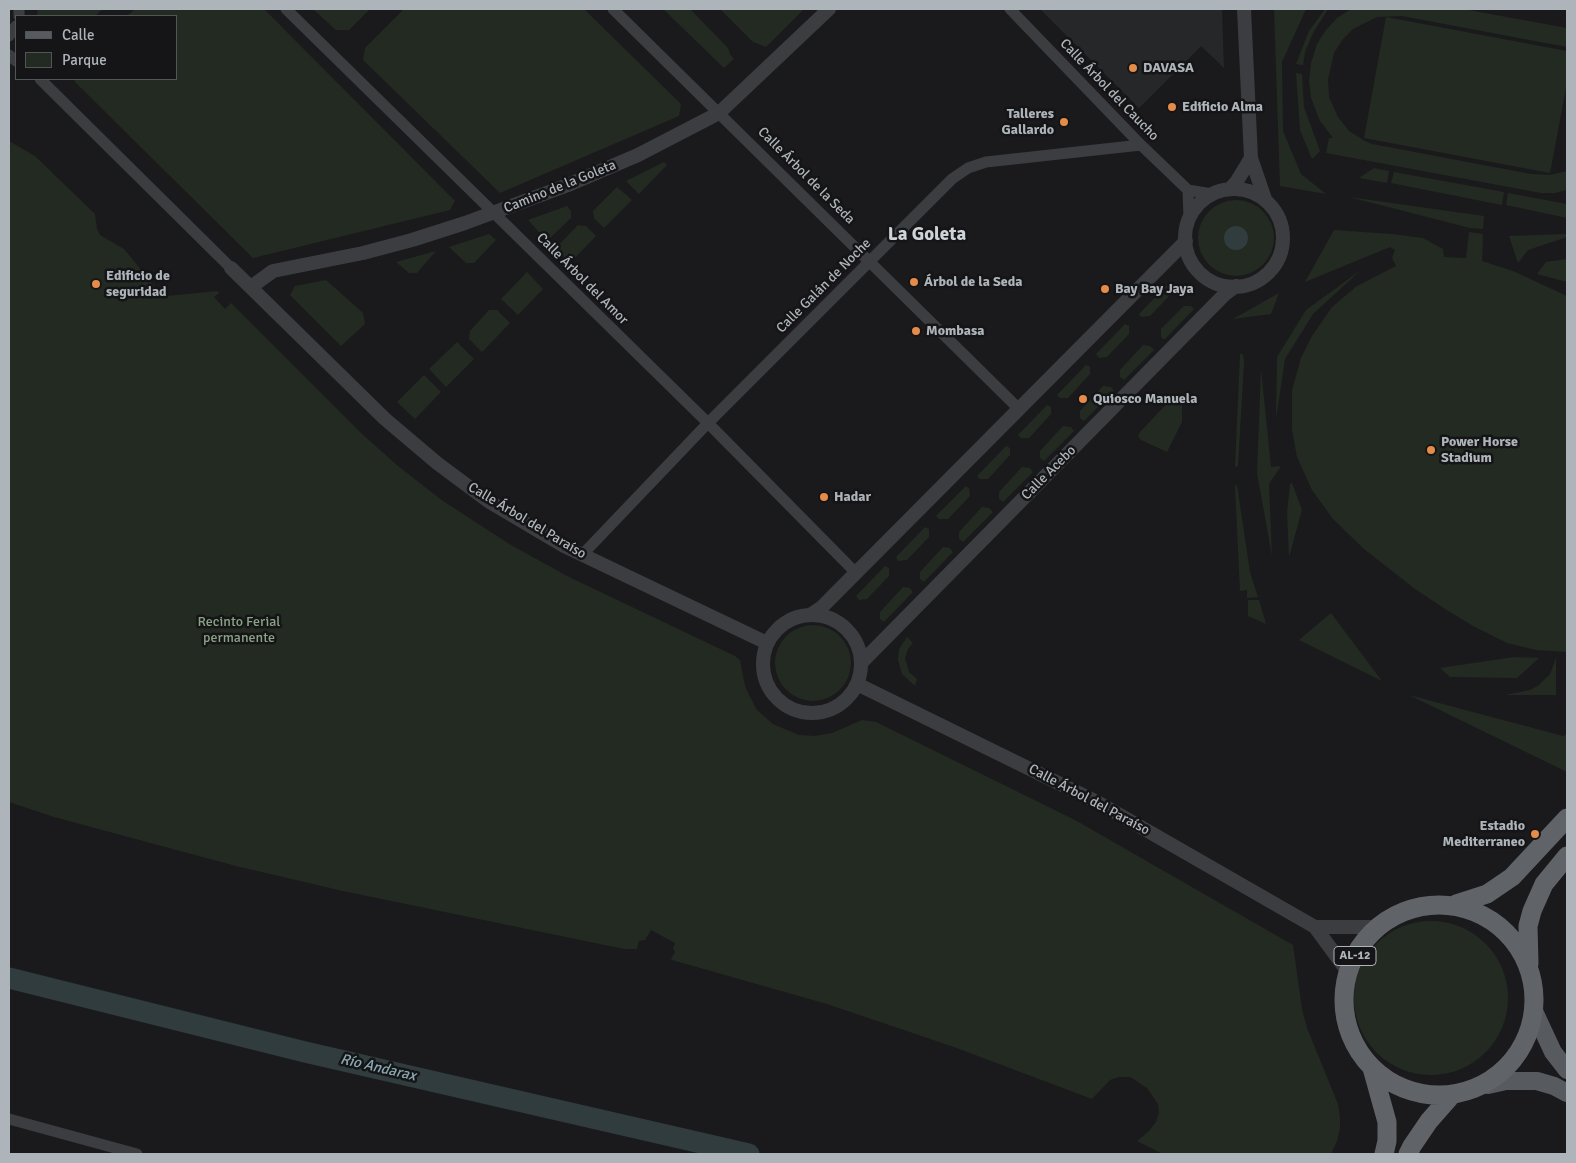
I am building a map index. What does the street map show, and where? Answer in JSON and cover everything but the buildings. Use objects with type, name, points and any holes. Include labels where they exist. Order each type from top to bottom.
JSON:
[{"type":"highway","name":"AL-12","points":[[1384,1154],[1387,1141],[1387,1122],[1372,1068],[1358,1048],[1347,1016],[1344,992],[1348,972],[1358,950],[1376,927],[1390,918],[1421,907],[1456,904],[1487,894],[1512,878],[1567,818]]},
{"type":"highway","name":"AL-12","points":[[1372,1068],[1392,1082],[1411,1090],[1429,1095],[1451,1096],[1469,1092],[1488,1084],[1505,1070],[1519,1052],[1529,1031],[1534,1009],[1533,988],[1529,968],[1528,926],[1532,911],[1544,884],[1567,856]]},
{"type":"highway","name":"AL-12","points":[[1456,904],[1477,912],[1496,924],[1514,941],[1529,968]]},
{"type":"highway","points":[[1408,1154],[1429,1121],[1451,1096]]},
{"type":"main road","points":[[1534,1009],[1553,1052],[1567,1070]]},
{"type":"main road","points":[[1488,1084],[1506,1081],[1537,1081],[1554,1086],[1567,1093]]},
{"type":"street","name":"Calle Árbol del Amor","points":[[286,9],[708,423],[856,573]]},
{"type":"street","name":"Calle Árbol de la Seda","points":[[613,9],[1019,409]]},
{"type":"street","name":"Camino de la Goleta","points":[[251,287],[273,271],[412,240],[568,185],[630,158],[719,113],[829,9]]},
{"type":"street","name":"Calle Árbol del Caucho","points":[[1010,9],[1141,145],[1188,190]]},
{"type":"street","points":[[1212,194],[1188,190],[1189,217],[1186,241],[1190,258],[1199,272],[1212,282],[1236,286],[1261,280],[1275,267],[1282,254],[1284,243],[1283,232],[1276,213],[1265,199],[1251,158],[1244,9]]},
{"type":"street","points":[[41,80],[231,268]]},
{"type":"street","name":"Calle Galán de Noche","points":[[582,555],[708,423],[952,179],[968,168],[986,162],[1141,145]]},
{"type":"street","points":[[1230,189],[1251,158]]},
{"type":"street","points":[[1189,217],[1203,200],[1212,194],[1230,189],[1250,192],[1265,199]]},
{"type":"street","points":[[810,616],[822,607],[1186,241]]},
{"type":"street","name":"Calle Árbol del Paraíso","points":[[231,268],[386,420],[431,458],[488,501],[564,546],[768,643]]},
{"type":"street","name":"Calle Acebo","points":[[862,662],[1225,294],[1236,286]]},
{"type":"street","points":[[819,615],[833,619],[846,628],[856,640],[862,662],[857,684],[846,700],[833,708],[819,713],[804,713],[790,708],[777,700],[768,688],[763,673],[763,658],[768,643],[779,627],[799,617],[819,615]]},
{"type":"street","name":"Calle Árbol del Paraíso","points":[[857,684],[1099,803],[1315,927]]},
{"type":"street","points":[[1315,927],[1376,927]]},
{"type":"street","points":[[1315,927],[1348,972]]},
{"type":"street","points":[[9,1119],[136,1154]]},
{"type":"shaded area","name":"DAVASA","points":[[1040,9],[1222,9],[1224,68],[1201,46],[1139,108]]},
{"type":"shaded area","points":[[1236,226],[1245,229],[1248,238],[1245,247],[1236,250],[1227,247],[1224,238],[1227,229]]},
{"type":"green space","points":[[38,9],[103,9],[96,15],[37,15]]},
{"type":"green space","points":[[135,9],[264,9],[455,201],[450,210],[253,258],[75,82],[74,80],[178,80],[178,15],[128,15]]},
{"type":"green space","points":[[313,9],[370,9],[349,30],[336,30]]},
{"type":"green space","points":[[404,9],[584,9],[681,104],[679,116],[500,193],[363,60],[365,48]]},
{"type":"green space","points":[[663,9],[690,9],[728,48],[734,59],[724,68]]},
{"type":"green space","points":[[720,9],[804,9],[766,47],[753,42]]},
{"type":"green space","points":[[1274,9],[1306,9],[1282,62],[1283,131],[1301,174],[1326,194],[1280,186]]},
{"type":"green space","points":[[1325,9],[1328,9],[1313,33],[1305,52],[1303,65],[1296,64],[1309,31]]},
{"type":"green space","points":[[1351,9],[1463,9],[1567,28],[1567,47],[1402,16],[1377,17],[1353,29],[1343,39],[1334,53],[1328,79],[1329,97],[1338,117],[1349,131],[1365,141],[1372,144],[1531,174],[1550,175],[1567,171],[1567,190],[1555,193],[1541,193],[1326,153],[1329,138],[1333,138],[1320,121],[1311,98],[1309,81],[1311,63],[1317,44],[1326,30],[1337,18]]},
{"type":"green space","points":[[1386,17],[1567,51],[1567,83],[1550,173],[1364,138]]},
{"type":"green space","points":[[1296,73],[1302,74],[1304,107],[1320,151],[1312,159],[1300,130]]},
{"type":"green space","name":"Recinto Ferial permanente","points":[[9,141],[35,156],[95,214],[97,229],[100,235],[124,249],[161,294],[167,296],[218,291],[219,293],[214,297],[225,309],[231,303],[362,434],[398,466],[443,501],[511,545],[569,577],[735,656],[740,660],[745,686],[757,710],[773,724],[799,735],[815,736],[832,733],[862,720],[876,722],[1075,820],[1293,945],[1302,1009],[1307,1028],[1338,1104],[1340,1128],[1331,1154],[1163,1154],[1137,1141],[1149,1131],[1156,1122],[1159,1113],[1158,1104],[1147,1088],[1130,1077],[1119,1077],[1110,1080],[1092,1099],[954,1047],[827,1004],[672,960],[675,952],[673,948],[675,943],[651,930],[645,940],[639,941],[637,949],[624,949],[343,891],[236,866],[54,817],[9,802]]},
{"type":"green space","points":[[664,162],[667,165],[639,194],[626,181]]},
{"type":"green space","points":[[1374,168],[1389,171],[1387,183],[1359,178]]},
{"type":"green space","points":[[1394,172],[1504,192],[1502,205],[1391,183]]},
{"type":"green space","points":[[617,187],[632,200],[604,228],[594,218],[593,211]]},
{"type":"green space","points":[[1508,193],[1567,204],[1567,218],[1506,205]]},
{"type":"green space","points":[[1349,197],[1484,216],[1483,229],[1470,228]]},
{"type":"green space","points":[[1236,200],[1250,203],[1263,211],[1271,224],[1274,238],[1271,252],[1263,265],[1250,273],[1236,276],[1222,273],[1209,265],[1201,252],[1198,238],[1201,224],[1209,211],[1222,203]]},
{"type":"green space","points":[[567,206],[571,211],[571,218],[547,241],[528,220]]},
{"type":"green space","points":[[578,225],[586,226],[596,236],[570,263],[555,249]]},
{"type":"green space","name":"Power Horse Stadium","points":[[1334,230],[1423,238],[1443,249],[1444,257],[1466,258],[1469,232],[1483,234],[1482,261],[1513,271],[1567,296],[1567,652],[1536,650],[1507,643],[1445,609],[1415,589],[1364,549],[1333,519],[1312,490],[1297,457],[1292,430],[1292,390],[1301,358],[1312,336],[1332,307],[1357,286],[1396,266],[1392,258],[1395,250],[1390,247],[1305,282]]},
{"type":"green space","points":[[489,234],[496,240],[474,263],[466,263],[449,247]]},
{"type":"green space","points":[[1567,234],[1567,237],[1528,250],[1518,263],[1509,236]]},
{"type":"green space","points":[[436,251],[417,273],[409,273],[396,262]]},
{"type":"green space","points":[[1567,259],[1567,282],[1537,274],[1546,262]]},
{"type":"green space","points":[[1361,270],[1313,314],[1285,359],[1276,419],[1277,357],[1306,310]]},
{"type":"green space","points":[[527,272],[543,289],[518,315],[501,299]]},
{"type":"green space","points":[[326,280],[363,313],[365,324],[341,346],[290,295],[295,286]]},
{"type":"green space","points":[[1168,284],[1171,286],[1172,293],[1150,316],[1141,317],[1139,314]]},
{"type":"green space","points":[[1279,293],[1271,314],[1233,319]]},
{"type":"green space","points":[[1184,306],[1191,306],[1194,309],[1163,339],[1161,337],[1161,329]]},
{"type":"green space","points":[[489,310],[497,310],[510,323],[482,352],[469,339],[470,331]]},
{"type":"green space","points":[[1125,324],[1129,326],[1129,334],[1107,357],[1099,358],[1096,354]]},
{"type":"green space","points":[[457,342],[474,359],[446,387],[429,369]]},
{"type":"green space","points":[[1143,345],[1150,346],[1154,350],[1124,380],[1120,377],[1120,370]]},
{"type":"green space","points":[[1240,354],[1243,354],[1244,362],[1238,466],[1235,467]]},
{"type":"green space","points":[[1086,365],[1090,367],[1090,374],[1068,398],[1060,398],[1057,395]]},
{"type":"green space","points":[[1261,369],[1271,467],[1281,466],[1269,484],[1272,556],[1257,473]]},
{"type":"green space","points":[[424,375],[441,392],[415,419],[397,402]]},
{"type":"green space","points":[[1103,386],[1111,387],[1114,391],[1084,421],[1080,418],[1080,411]]},
{"type":"green space","points":[[1177,397],[1182,401],[1182,422],[1167,452],[1141,440],[1138,436],[1140,432],[1172,398]]},
{"type":"green space","points":[[1047,405],[1051,407],[1051,414],[1029,438],[1021,438],[1018,435]]},
{"type":"green space","points":[[1063,426],[1071,427],[1074,431],[1044,461],[1040,458],[1040,451]]},
{"type":"green space","points":[[1006,446],[1010,448],[1010,455],[988,479],[980,479],[977,476]]},
{"type":"green space","points":[[1022,467],[1030,468],[1033,472],[1003,502],[999,499],[999,492]]},
{"type":"green space","points":[[1292,483],[1302,510],[1289,557],[1287,513],[1290,484]]},
{"type":"green space","points":[[1237,485],[1250,572],[1258,597],[1247,598],[1247,590],[1240,591],[1235,486]]},
{"type":"green space","points":[[966,486],[969,488],[970,496],[948,519],[939,519],[936,516]]},
{"type":"green space","points":[[982,507],[989,508],[993,512],[963,542],[959,539],[959,532]]},
{"type":"green space","points":[[925,527],[929,529],[929,537],[907,560],[898,561],[896,557]]},
{"type":"green space","points":[[943,547],[950,548],[953,552],[924,582],[920,579],[920,572]]},
{"type":"green space","points":[[885,566],[889,568],[889,576],[867,599],[859,600],[856,596]]},
{"type":"green space","points":[[903,587],[910,588],[913,592],[884,622],[880,619],[880,612]]},
{"type":"green space","points":[[1248,600],[1259,600],[1266,624],[1248,616]]},
{"type":"green space","points":[[1331,613],[1382,681],[1299,640]]},
{"type":"green space","points":[[813,625],[828,628],[840,636],[848,648],[851,663],[848,678],[840,690],[828,698],[813,701],[798,698],[786,690],[778,678],[775,663],[778,648],[786,636],[798,628]]},
{"type":"green space","points":[[907,637],[913,643],[908,649],[905,658],[909,672],[917,679],[915,686],[902,674],[898,660],[899,649]]},
{"type":"green space","points":[[1514,657],[1539,658],[1517,678],[1450,677],[1440,668]]},
{"type":"green space","points":[[1556,658],[1556,695],[1505,695],[1530,690],[1539,685],[1550,674]]},
{"type":"green space","points":[[1409,695],[1563,736],[1567,734],[1567,772]]},
{"type":"green space","points":[[1431,921],[1460,927],[1474,934],[1485,944],[1495,955],[1502,969],[1508,998],[1502,1027],[1495,1041],[1485,1052],[1474,1062],[1460,1069],[1431,1075],[1402,1069],[1388,1062],[1377,1052],[1367,1041],[1360,1027],[1354,998],[1360,969],[1367,955],[1377,944],[1388,934],[1402,927]]},
{"type":"waterway","name":"Río Andarax","points":[[9,978],[305,1052],[749,1154]]},
{"type":"place","name":"DAVASA","points":[[1133,68]]},
{"type":"place","name":"Edificio Alma","points":[[1172,107]]},
{"type":"place","name":"Talleres Gallardo","points":[[1064,122]]},
{"type":"place","name":"Árbol de la Seda","points":[[914,282]]},
{"type":"place","name":"Edificio de seguridad","points":[[96,284]]},
{"type":"place","name":"Bay Bay Jaya","points":[[1105,289]]},
{"type":"place","name":"Mombasa","points":[[916,331]]},
{"type":"place","name":"Quiosco Manuela","points":[[1083,399]]},
{"type":"place","name":"Power Horse Stadium","points":[[1431,450]]},
{"type":"place","name":"Hadar","points":[[824,497]]},
{"type":"place","name":"Estadio Mediterraneo","points":[[1535,834]]},
{"type":"district","name":"La Goleta","points":[[927,235]]}]
